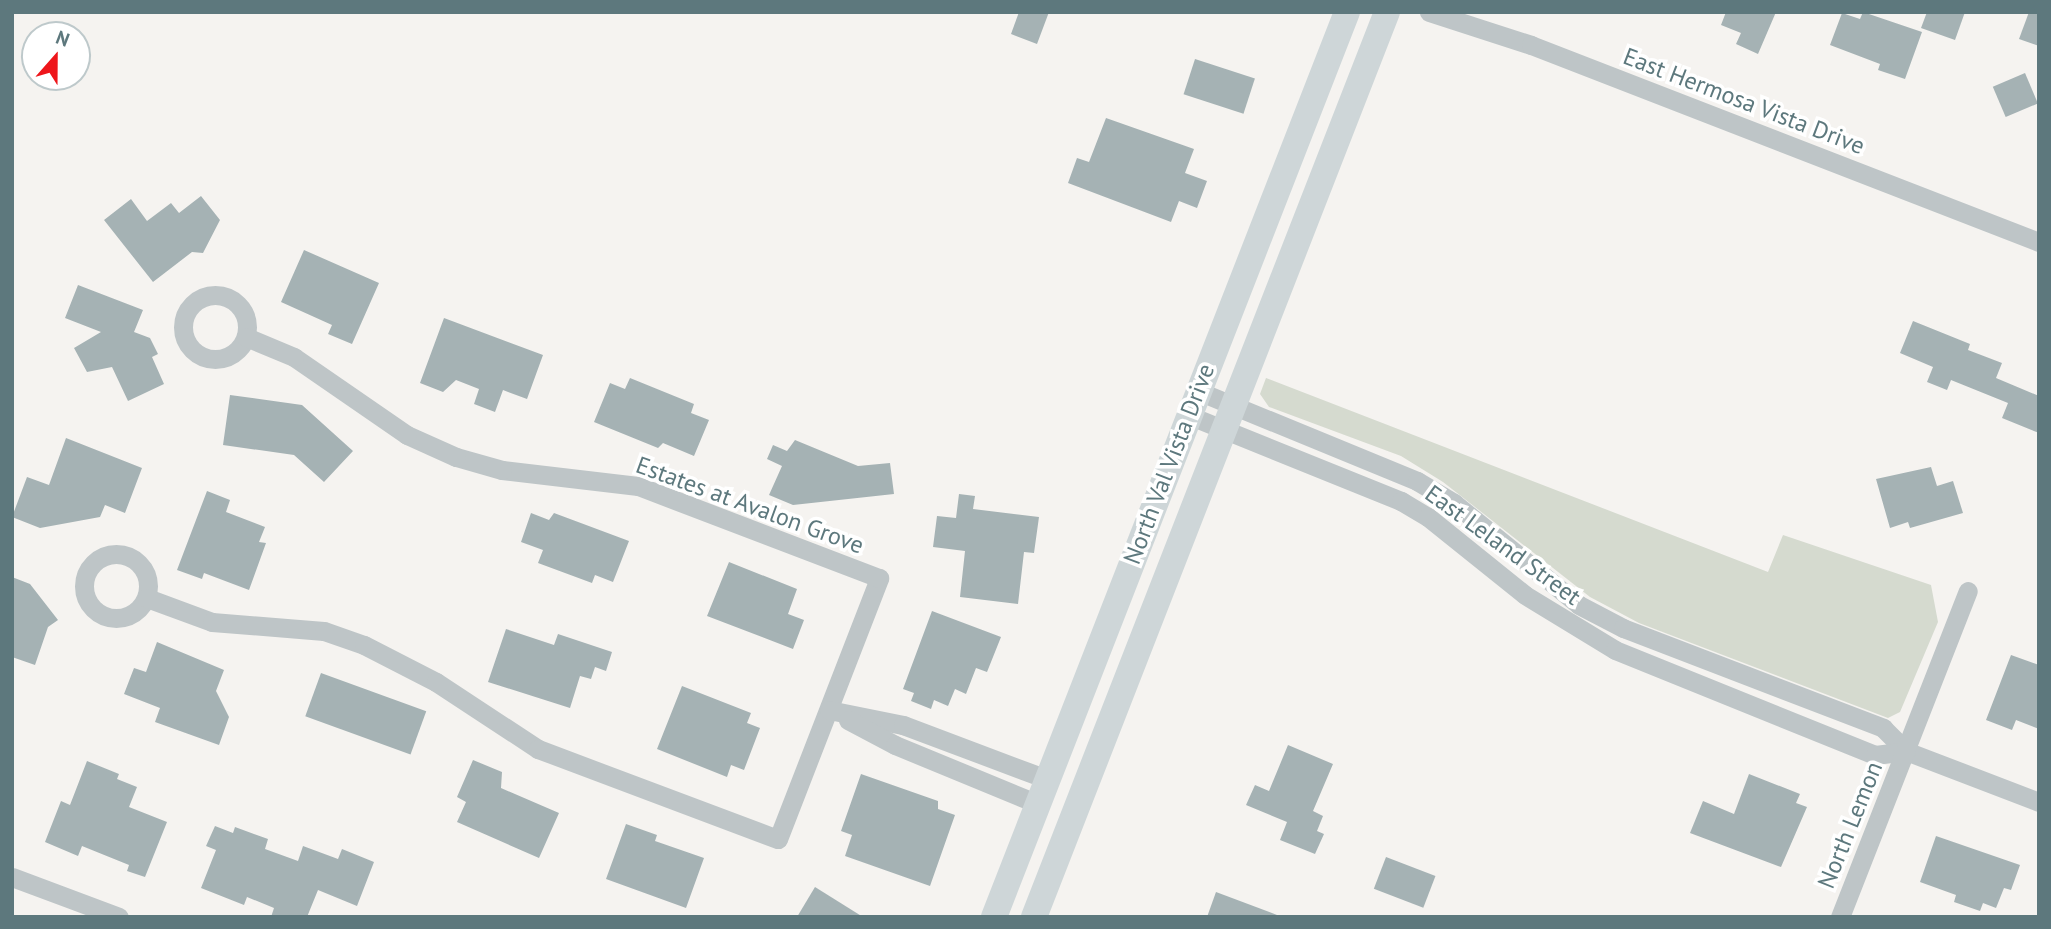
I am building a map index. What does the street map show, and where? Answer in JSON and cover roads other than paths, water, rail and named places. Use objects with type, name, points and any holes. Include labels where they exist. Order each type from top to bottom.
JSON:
[{"type":"main road","name":"North Val Vista Drive","points":[[994,917],[1347,12]]},
{"type":"main road","name":"North Val Vista Drive","points":[[1034,917],[1387,12]]},
{"type":"street","name":"East Hermosa Vista Drive","points":[[1429,12],[1531,45],[2039,243]]},
{"type":"street","name":"Estates at Avalon Grove","points":[[147,598],[212,621],[324,631],[364,645],[436,682],[538,749],[778,839],[829,710],[879,578],[638,486],[502,470],[456,457],[407,435],[294,357],[246,337]]},
{"type":"street","name":"East Leland Street","points":[[1193,403],[1417,481],[1454,503],[1580,605],[1623,628],[1883,728],[1906,751],[2039,802]]},
{"type":"street","name":"East Leland Street","points":[[1229,417],[1372,486],[1429,517],[1525,595],[1615,650],[1875,755],[1906,751]]},
{"type":"street","name":"North Lemon","points":[[1840,917],[1968,590]]},
{"type":"street","points":[[829,710],[903,725],[1047,779]]},
{"type":"street","points":[[829,710],[895,745],[1038,804]]},
{"type":"street","points":[[969,775],[976,752]]},
{"type":"street","points":[[12,877],[119,917]]}]
